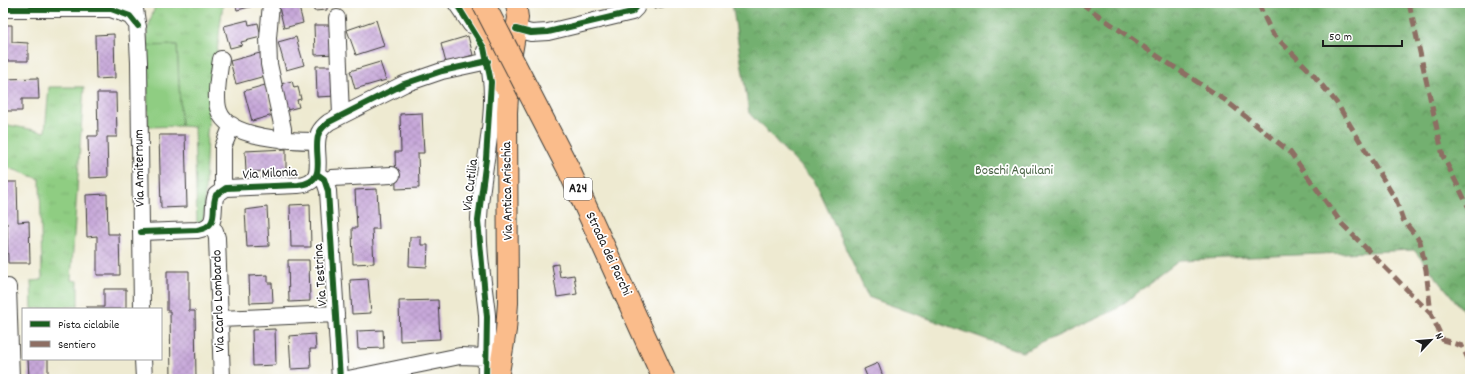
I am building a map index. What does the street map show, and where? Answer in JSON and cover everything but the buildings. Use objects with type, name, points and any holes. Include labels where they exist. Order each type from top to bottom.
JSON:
[{"type":"highway","name":"Strada dei Parchi","points":[[515,5],[556,112],[601,205],[679,379]]},
{"type":"highway","name":"Strada dei Parchi","points":[[480,11],[568,168],[664,379]]},
{"type":"main road","name":"Via Antica Arischia","points":[[498,379],[506,330],[509,293],[507,112],[510,65],[516,30],[515,5]]},
{"type":"main road","points":[[480,11],[489,33],[499,37],[510,35],[516,30]]},
{"type":"main road","points":[[480,11],[500,68],[507,112]]},
{"type":"street","points":[[105,8],[122,3]]},
{"type":"street","name":"Via Amiternum","points":[[134,3],[138,26],[142,308]]},
{"type":"street","points":[[271,3],[268,38],[269,64],[284,140]]},
{"type":"street","name":"Via Cutilia","points":[[456,3],[477,34],[488,61],[491,82],[491,111],[478,221],[487,317],[486,379]]},
{"type":"street","points":[[516,30],[537,33],[556,31],[632,12],[638,3]]},
{"type":"street","points":[[3,8],[75,5],[105,8],[127,14],[134,19],[138,26]]},
{"type":"street","points":[[337,18],[341,116]]},
{"type":"street","points":[[220,59],[218,108],[222,117],[232,125],[258,136],[284,140],[317,141],[319,133],[324,127],[341,116],[404,84],[425,76],[488,61]]},
{"type":"street","points":[[223,189],[223,146],[232,125]]},
{"type":"street","name":"Via Milonia","points":[[210,225],[214,216],[215,198],[223,189],[301,185],[321,178],[318,169],[317,141]]},
{"type":"street","points":[[321,178],[392,175]]},
{"type":"street","name":"Via Testrina","points":[[321,178],[328,192],[340,379]]},
{"type":"street","points":[[141,232],[197,230],[210,225]]},
{"type":"street","name":"Via Carlo Lombardo","points":[[210,225],[215,231],[217,238],[222,379]]},
{"type":"street","points":[[8,287],[11,379]]},
{"type":"street","points":[[220,319],[336,314]]},
{"type":"street","points":[[348,379],[378,376],[460,356],[486,357]]},
{"type":"street","points":[[143,360],[144,379]]},
{"type":"green space","points":[[156,3],[223,3],[207,134],[204,216],[202,222],[197,225],[194,127],[181,126],[177,45],[147,46],[147,31]]},
{"type":"green space","name":"Boschi Aquilani","points":[[732,3],[1470,3],[1470,319],[1414,250],[1180,260],[1115,310],[1022,352],[868,297],[815,182],[749,113]]},
{"type":"green space","points":[[177,45],[181,126],[148,127],[147,46]]},
{"type":"green space","points":[[49,87],[84,87],[71,280],[78,281],[78,306],[32,308],[31,281],[42,280],[40,179],[9,168],[3,169],[3,124],[45,132]]},
{"type":"marked path","points":[[1081,3],[1148,50],[1225,100],[1290,152],[1342,224],[1431,314]]},
{"type":"marked path","points":[[1258,3],[1272,33],[1310,71],[1336,102],[1396,200],[1403,220],[1420,241],[1426,270],[1431,314],[1443,340],[1462,346],[1470,363]]},
{"type":"marked path","points":[[1409,3],[1443,156],[1470,210]]},
{"type":"cycle path","points":[[456,3],[484,48],[491,82],[486,159],[478,221],[487,317],[486,379]]},
{"type":"cycle path","points":[[516,29],[531,33],[548,32],[632,12],[638,3]]},
{"type":"cycle path","points":[[3,9],[111,9],[130,16],[138,26]]},
{"type":"cycle path","points":[[141,232],[197,230],[204,228],[212,221],[216,195],[226,188],[298,185],[308,183],[314,178],[317,172],[317,141],[319,133],[329,122],[404,84],[442,71],[488,61]]},
{"type":"cycle path","points":[[317,174],[324,179],[328,191],[340,379]]}]
